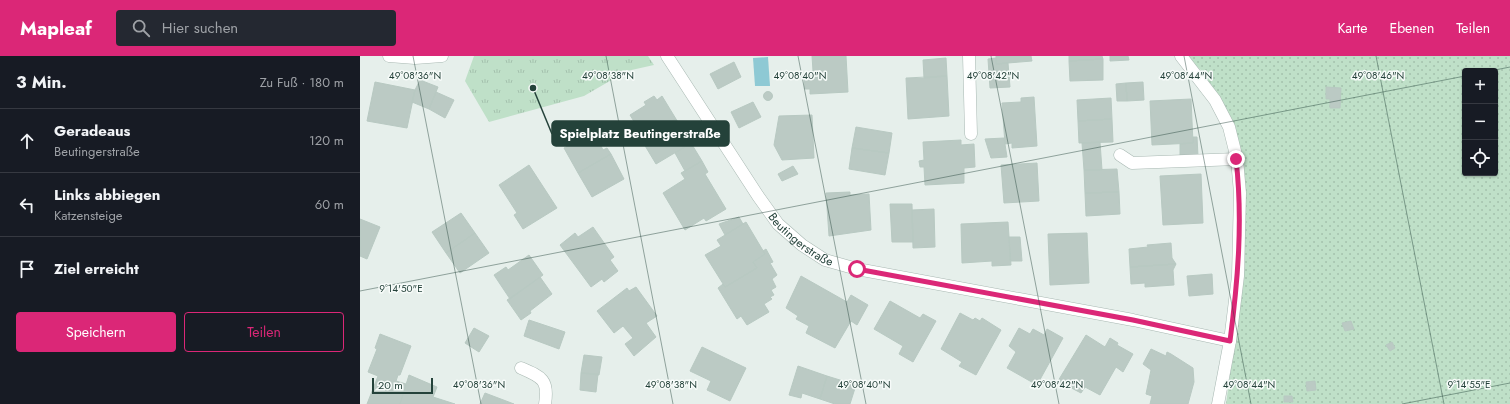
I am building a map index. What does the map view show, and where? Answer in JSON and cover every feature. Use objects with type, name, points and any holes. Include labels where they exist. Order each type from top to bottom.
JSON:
[{"type":"street","points":[[389,56],[415,58],[442,56]]},
{"type":"street","name":"Beutingerstraße","points":[[667,56],[778,224],[802,245],[826,260],[857,269],[1133,320],[1230,341]]},
{"type":"street","points":[[969,56],[971,134]]},
{"type":"street","points":[[1181,56],[1215,100],[1228,127],[1236,159],[1240,193],[1238,276],[1230,341],[1218,404]]},
{"type":"street","points":[[1120,155],[1132,163],[1236,159]]},
{"type":"street","points":[[521,368],[539,376],[545,384],[547,392],[545,404]]},
{"type":"green space","points":[[474,56],[648,56],[654,65],[627,71],[584,96],[489,122],[465,81]]},
{"type":"green space","points":[[1185,56],[1510,56],[1510,404],[1226,404],[1245,265],[1234,135],[1203,72]]},
{"type":"water","points":[[768,57],[770,86],[755,86],[753,58]]},
{"type":"building","points":[[812,56],[846,56],[848,92],[810,94],[810,89],[805,89],[804,75],[810,75],[809,72],[813,71]]},
{"type":"building","points":[[996,56],[1031,56],[1032,61],[996,64]]},
{"type":"building","points":[[1069,56],[1102,56],[1103,59],[1069,61]]},
{"type":"building","points":[[1110,56],[1128,56],[1129,60],[1110,61]]},
{"type":"building","points":[[946,58],[947,76],[924,78],[923,60]]},
{"type":"building","points":[[996,58],[996,64],[1008,63],[1010,87],[990,88],[988,59]]},
{"type":"building","points":[[1103,59],[1103,80],[1070,81],[1069,61]]},
{"type":"building","points":[[734,62],[741,77],[718,89],[710,74]]},
{"type":"building","points":[[947,76],[949,116],[908,119],[906,78]]},
{"type":"building","points":[[420,80],[438,87],[429,109],[412,102],[415,90]]},
{"type":"building","points":[[375,82],[415,90],[407,128],[367,121]]},
{"type":"building","points":[[1143,82],[1144,100],[1127,101],[1126,83]]},
{"type":"building","points":[[1126,83],[1127,101],[1117,101],[1116,84]]},
{"type":"building","points":[[1326,87],[1341,88],[1340,108],[1330,108],[1330,99],[1326,99]]},
{"type":"building","points":[[436,92],[454,100],[445,118],[429,109]]},
{"type":"building","points":[[766,92],[770,92],[772,96],[770,100],[766,100],[764,98],[764,94]]},
{"type":"building","points":[[654,96],[657,100],[662,96],[676,119],[644,138],[630,115],[646,105],[644,102]]},
{"type":"building","points":[[1034,97],[1037,146],[1012,148],[1012,143],[1005,144],[1002,103],[1021,102],[1021,98]]},
{"type":"building","points":[[1111,98],[1112,119],[1078,121],[1077,100]]},
{"type":"building","points":[[1191,99],[1193,143],[1152,145],[1150,101]]},
{"type":"building","points":[[753,102],[761,117],[739,128],[731,112]]},
{"type":"building","points":[[812,115],[814,158],[782,160],[774,145],[779,116]]},
{"type":"building","points":[[676,119],[683,130],[680,132],[688,145],[656,164],[641,139]]},
{"type":"building","points":[[1112,119],[1113,142],[1079,143],[1078,121]]},
{"type":"building","points":[[856,127],[892,133],[889,153],[852,148]]},
{"type":"building","points":[[594,132],[603,150],[607,148],[611,154],[578,173],[564,148]]},
{"type":"building","points":[[1193,137],[1197,137],[1198,156],[1180,157],[1180,144],[1193,143]]},
{"type":"building","points":[[1004,138],[1007,157],[991,158],[985,139]]},
{"type":"building","points":[[961,140],[961,145],[974,144],[975,167],[964,168],[964,183],[925,185],[924,167],[920,167],[919,161],[924,160],[923,142]]},
{"type":"building","points":[[1100,142],[1102,170],[1084,170],[1082,143]]},
{"type":"building","points":[[691,143],[702,161],[685,171],[675,153]]},
{"type":"building","points":[[852,148],[889,153],[885,175],[849,169]]},
{"type":"building","points":[[611,154],[624,179],[592,197],[578,173]]},
{"type":"building","points":[[702,161],[708,172],[705,174],[726,209],[706,221],[704,218],[685,230],[663,193],[685,179],[681,173]]},
{"type":"building","points":[[1037,163],[1039,201],[1004,203],[1001,165]]},
{"type":"building","points":[[529,165],[557,208],[523,229],[514,215],[517,213],[499,185]]},
{"type":"building","points":[[793,166],[798,174],[782,181],[778,174]]},
{"type":"building","points":[[1117,169],[1119,192],[1085,193],[1084,170]]},
{"type":"building","points":[[1201,174],[1203,223],[1163,225],[1160,176]]},
{"type":"building","points":[[850,192],[850,195],[869,194],[871,230],[829,236],[826,193]]},
{"type":"building","points":[[1119,192],[1120,214],[1086,216],[1085,193]]},
{"type":"building","points":[[890,204],[912,204],[913,242],[892,242]]},
{"type":"building","points":[[934,209],[935,247],[913,248],[912,210]]},
{"type":"building","points":[[461,213],[475,233],[446,253],[432,232]]},
{"type":"building","points":[[739,217],[743,224],[725,235],[719,224]]},
{"type":"building","points":[[360,219],[380,227],[367,259],[360,256]]},
{"type":"building","points":[[746,222],[765,254],[753,262],[757,268],[725,287],[705,255],[721,246],[717,240]]},
{"type":"building","points":[[1008,222],[1011,265],[992,266],[992,261],[962,263],[961,224]]},
{"type":"building","points":[[593,227],[614,257],[610,260],[618,271],[604,282],[602,279],[591,287],[560,245],[575,233],[578,237]]},
{"type":"building","points":[[475,233],[489,253],[460,273],[446,253]]},
{"type":"building","points":[[1087,233],[1089,283],[1050,285],[1048,234]]},
{"type":"building","points":[[1009,237],[1020,237],[1022,261],[1010,261]]},
{"type":"building","points":[[1171,243],[1172,258],[1176,264],[1130,267],[1129,249],[1148,247],[1147,245]]},
{"type":"building","points":[[766,249],[773,262],[770,263],[777,275],[772,279],[776,287],[771,290],[774,295],[770,297],[772,299],[764,304],[769,312],[747,325],[741,316],[737,319],[718,288],[723,284],[725,287],[757,268],[753,262],[765,254],[763,251]]},
{"type":"building","points":[[529,255],[543,275],[510,299],[494,275],[506,267],[508,270]]},
{"type":"building","points":[[1176,264],[1173,270],[1174,285],[1145,287],[1145,283],[1131,284],[1130,267]]},
{"type":"building","points":[[1212,274],[1213,294],[1189,296],[1187,276]]},
{"type":"building","points":[[801,276],[847,302],[851,295],[868,305],[857,325],[851,321],[835,348],[806,333],[809,326],[796,319],[798,316],[786,308]]},
{"type":"building","points":[[540,277],[552,294],[521,320],[507,300]]},
{"type":"building","points":[[636,287],[657,316],[646,323],[656,337],[634,356],[625,344],[633,338],[623,326],[614,333],[597,311],[627,288],[629,291]]},
{"type":"building","points":[[890,301],[920,318],[923,314],[936,321],[913,362],[899,354],[903,346],[874,329]]},
{"type":"building","points":[[960,313],[973,320],[975,318],[980,321],[982,318],[1001,330],[976,375],[959,366],[962,362],[941,349]]},
{"type":"building","points":[[529,320],[565,332],[559,349],[524,336]]},
{"type":"building","points":[[1351,321],[1354,329],[1345,331],[1342,323]]},
{"type":"building","points":[[474,328],[489,336],[479,352],[465,343]]},
{"type":"building","points":[[1019,328],[1030,334],[1033,329],[1044,335],[1047,329],[1063,338],[1037,385],[1007,368],[1016,352],[1009,346]]},
{"type":"building","points":[[380,334],[411,346],[400,375],[398,375],[396,381],[406,384],[400,404],[367,404],[378,376],[368,372],[377,349],[375,348]]},
{"type":"building","points":[[1086,335],[1105,347],[1110,338],[1118,343],[1117,345],[1133,354],[1123,372],[1116,367],[1100,395],[1085,387],[1081,393],[1058,381]]},
{"type":"building","points":[[1392,342],[1395,348],[1390,351],[1386,345]]},
{"type":"building","points":[[702,347],[746,368],[730,401],[707,390],[711,381],[690,371]]},
{"type":"building","points":[[1151,349],[1166,356],[1167,352],[1193,368],[1194,382],[1188,404],[1150,404],[1152,396],[1146,394],[1151,370],[1143,364]]},
{"type":"building","points":[[584,355],[602,357],[599,375],[581,373]]},
{"type":"building","points":[[798,366],[827,376],[820,399],[802,393],[801,398],[789,395]]},
{"type":"building","points":[[581,373],[598,374],[596,392],[580,390]]},
{"type":"building","points":[[409,375],[437,387],[433,397],[455,404],[400,404]]},
{"type":"building","points":[[827,376],[856,385],[850,404],[835,404],[820,399]]},
{"type":"building","points":[[1315,381],[1316,390],[1307,391],[1306,382]]},
{"type":"building","points":[[485,393],[514,404],[480,404]]},
{"type":"building","points":[[1284,396],[1292,396],[1293,402],[1284,402]]},
{"type":"place","name":"Spielplatz Beutingerstraße","points":[[533,88]]},
{"type":"route","points":[[857,269],[1133,320],[1230,341],[1238,276],[1240,193],[1236,159]]}]
